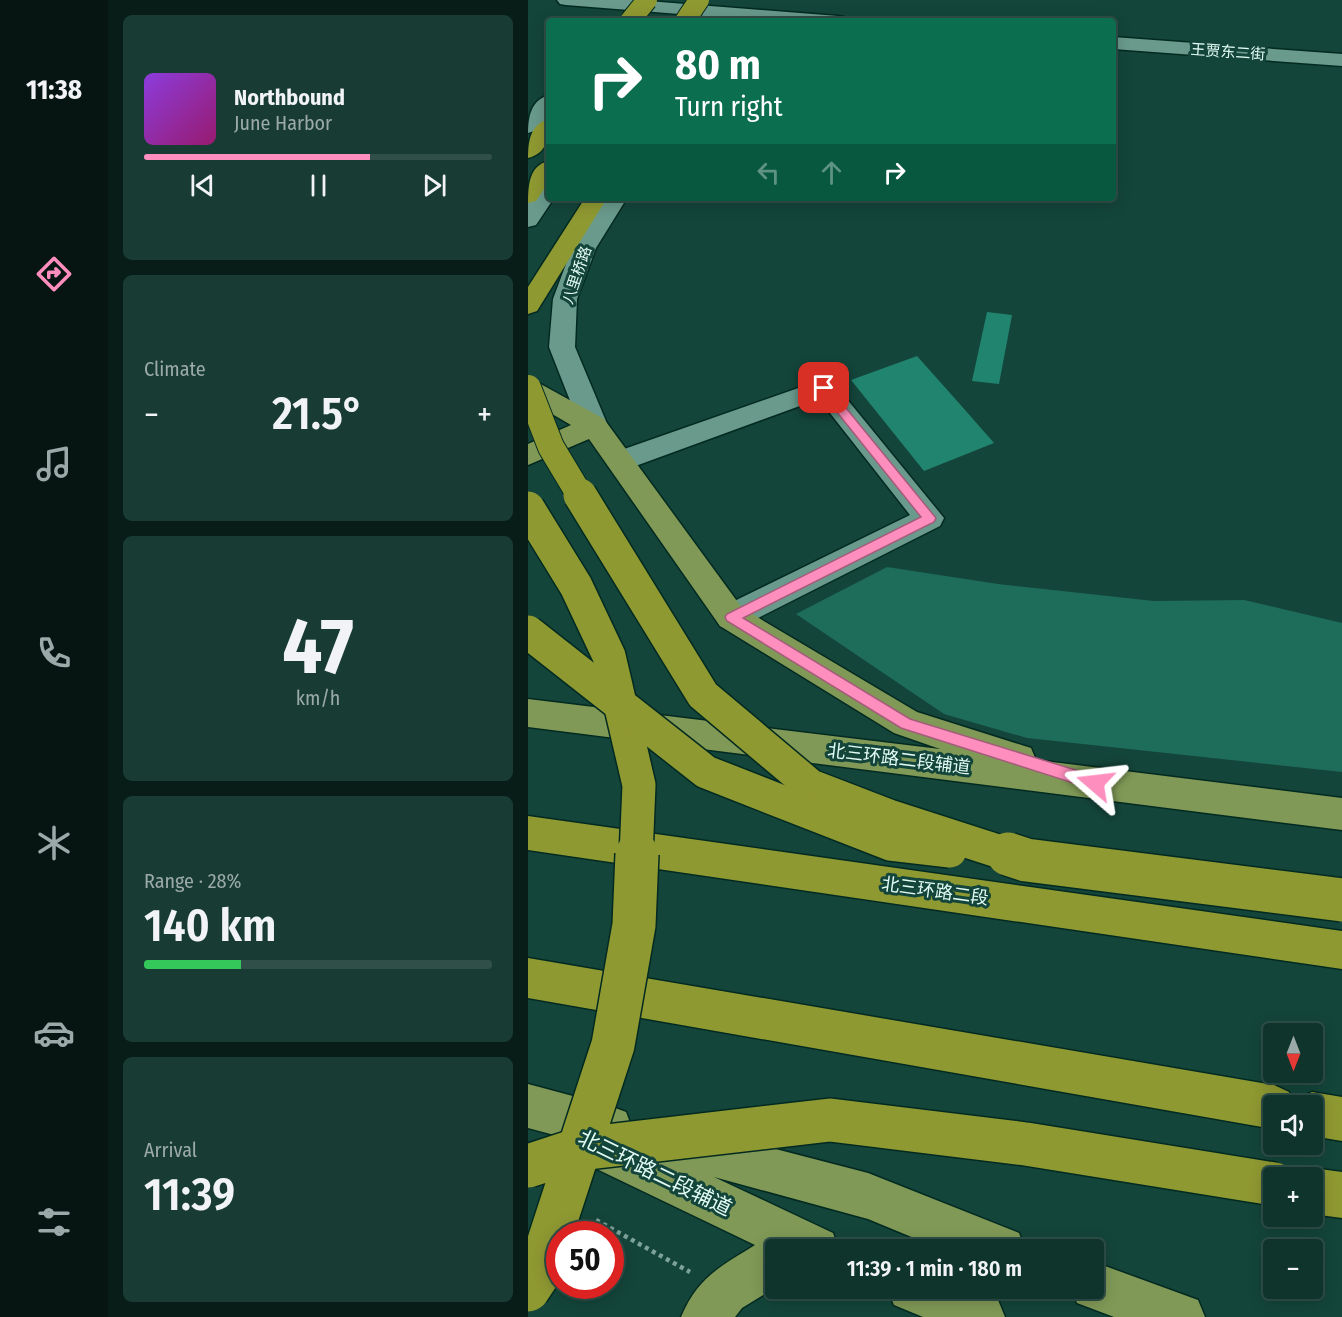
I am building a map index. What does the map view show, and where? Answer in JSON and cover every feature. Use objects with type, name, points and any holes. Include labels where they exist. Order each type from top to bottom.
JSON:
[{"type":"highway","points":[[687,18],[699,0]]},
{"type":"highway","points":[[713,18],[729,8]]},
{"type":"highway","points":[[528,152],[546,129]]},
{"type":"highway","points":[[528,196],[546,171]]},
{"type":"highway","points":[[528,306],[551,266],[594,201]]},
{"type":"highway","points":[[528,334],[551,266]]},
{"type":"highway","points":[[528,388],[551,447],[703,694],[811,786],[889,816],[1026,860]]},
{"type":"highway","points":[[528,508],[576,586],[609,656],[639,785],[634,925],[613,1045],[538,1275],[528,1290]]},
{"type":"highway","points":[[528,632],[706,772],[890,844],[1342,900]]},
{"type":"highway","name":"北三环路二段","points":[[528,833],[1342,950]]},
{"type":"highway","points":[[528,978],[1263,1105]]},
{"type":"highway","points":[[1323,1116],[1342,1119]]},
{"type":"highway","points":[[528,1166],[580,1149],[830,1120],[1026,1144],[1263,1182]]},
{"type":"highway","points":[[1323,1192],[1342,1195]]},
{"type":"main road","points":[[528,388],[594,426],[731,617],[906,723],[1095,783]]},
{"type":"main road","points":[[528,455],[594,426]]},
{"type":"main road","name":"北三环路二段辅道","points":[[528,713],[1342,814]]},
{"type":"main road","points":[[528,1106],[868,1196],[975,1239]]},
{"type":"main road","name":"北三环路二段辅道","points":[[528,1112],[775,1239]]},
{"type":"main road","points":[[715,1304],[765,1271]]},
{"type":"main road","points":[[1104,1290],[1181,1317]]},
{"type":"main road","points":[[938,1299],[981,1317]]},
{"type":"street","points":[[566,0],[666,10],[729,8],[813,18]]},
{"type":"street","points":[[620,18],[635,6]]},
{"type":"street","name":"王贾东二街","points":[[1116,43],[1342,60]]},
{"type":"street","points":[[528,127],[546,105]]},
{"type":"street","points":[[528,220],[546,193]]},
{"type":"street","name":"八里桥路","points":[[594,426],[562,347],[565,299],[584,248],[614,201]]},
{"type":"street","points":[[620,461],[824,388],[929,518],[731,617]]},
{"type":"path","points":[[594,1219],[715,1304]]},
{"type":"green space","points":[[887,567],[998,584],[1154,601],[1244,600],[1342,623],[1342,772],[1027,738],[944,714],[796,614]]},
{"type":"building","points":[[987,312],[1012,315],[999,384],[972,381]]},
{"type":"building","points":[[917,356],[994,443],[924,471],[851,380]]},
{"type":"route","points":[[824,388],[929,518],[731,617],[906,723],[1095,783]]}]
